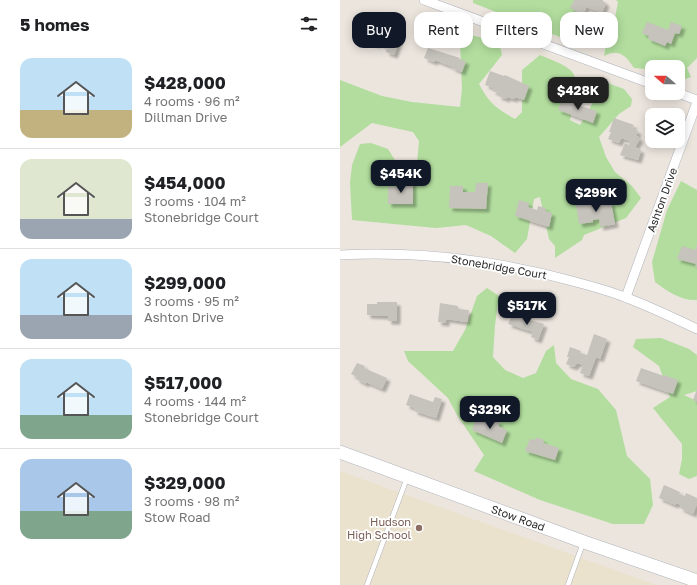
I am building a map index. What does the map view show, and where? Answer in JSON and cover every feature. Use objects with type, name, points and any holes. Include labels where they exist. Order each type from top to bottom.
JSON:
[{"type":"street","points":[[424,0],[645,81]]},
{"type":"street","points":[[685,96],[697,101]]},
{"type":"street","name":"Ashton Drive","points":[[626,297],[697,101]]},
{"type":"street","name":"Stonebridge Court","points":[[340,255],[396,254],[475,261],[542,273],[626,297],[697,329]]},
{"type":"street","name":"Stow Road","points":[[340,452],[407,478],[584,542],[697,581]]},
{"type":"lane","points":[[367,585],[407,478]]},
{"type":"lane","points":[[568,585],[584,542]]},
{"type":"shaded area","name":"Hudson High School","points":[[340,471],[656,585],[340,585]]},
{"type":"green space","points":[[473,0],[579,0],[575,12],[560,12],[560,37],[552,34],[552,12],[496,12],[473,3]]},
{"type":"green space","points":[[616,0],[697,0],[697,58],[687,68],[691,77],[685,79],[685,60],[645,60],[645,69],[634,68],[622,54],[614,53],[604,56],[605,48],[618,48],[618,12],[616,12],[618,2]]},
{"type":"green space","points":[[473,36],[481,38],[481,48],[500,48],[502,55],[479,84],[494,105],[515,119],[522,112],[522,70],[540,55],[562,65],[573,73],[576,93],[570,120],[580,125],[605,82],[624,89],[632,99],[631,106],[619,114],[599,137],[606,157],[615,172],[632,186],[641,198],[626,218],[584,235],[582,240],[555,258],[555,246],[549,239],[540,197],[534,199],[527,239],[515,253],[491,236],[466,225],[436,228],[352,220],[350,183],[352,165],[360,144],[371,143],[388,149],[396,162],[404,168],[417,164],[419,141],[413,132],[372,123],[340,147],[340,80],[382,96],[412,102],[460,107],[462,89],[460,48],[473,48]]},
{"type":"green space","points":[[681,181],[697,190],[697,300],[680,297],[669,292],[655,282],[652,262],[667,210]]},
{"type":"green space","points":[[487,288],[499,296],[493,357],[505,370],[523,378],[536,373],[546,351],[554,345],[556,363],[571,379],[598,389],[616,410],[627,456],[650,479],[653,505],[644,524],[613,524],[540,500],[474,471],[484,455],[457,415],[448,398],[408,361],[404,351],[453,351],[465,330],[477,296]]},
{"type":"green space","points":[[661,338],[689,349],[697,355],[697,391],[684,395],[697,401],[697,476],[689,479],[679,474],[682,459],[682,444],[653,408],[670,397],[659,366],[633,347],[636,339]]},
{"type":"building","points":[[574,0],[603,0],[606,3],[602,12],[586,7],[585,12],[579,12],[570,8]]},
{"type":"building","points":[[647,22],[668,30],[671,22],[682,26],[679,34],[675,33],[671,44],[667,42],[665,46],[648,39],[649,36],[642,33]]},
{"type":"building","points":[[387,48],[397,48],[394,55],[386,52]]},
{"type":"building","points":[[428,48],[466,61],[462,72],[435,60],[434,62],[424,58]]},
{"type":"building","points":[[490,71],[504,76],[505,75],[529,86],[524,100],[515,97],[514,99],[507,97],[506,99],[498,96],[499,93],[492,91],[494,88],[485,85]]},
{"type":"building","points":[[562,100],[597,111],[593,123],[558,110]]},
{"type":"building","points":[[614,118],[634,125],[632,128],[638,131],[636,136],[640,139],[635,147],[641,150],[638,160],[620,155],[625,143],[629,145],[630,141],[621,138],[619,143],[608,139]]},
{"type":"building","points":[[403,181],[413,181],[413,204],[388,204],[388,187],[403,187]]},
{"type":"building","points":[[476,183],[488,183],[486,209],[449,208],[450,186],[463,186],[463,192],[475,192]]},
{"type":"building","points":[[597,199],[598,204],[611,202],[615,224],[600,227],[599,219],[593,220],[593,222],[579,224],[576,204]]},
{"type":"building","points":[[519,200],[529,203],[528,207],[537,210],[538,206],[546,208],[545,211],[552,213],[549,227],[515,216]]},
{"type":"building","points":[[697,245],[697,267],[695,267],[696,264],[677,259],[682,246],[695,250]]},
{"type":"building","points":[[377,302],[397,302],[397,321],[388,321],[388,316],[367,315],[367,304],[377,304]]},
{"type":"building","points":[[440,303],[458,306],[458,309],[469,310],[467,322],[446,319],[446,323],[438,322]]},
{"type":"building","points":[[512,315],[544,324],[538,340],[531,337],[533,332],[508,324]]},
{"type":"building","points":[[594,334],[607,339],[600,359],[596,357],[589,376],[580,373],[583,365],[577,363],[574,367],[566,364],[569,357],[567,357],[570,347],[587,355]]},
{"type":"building","points":[[357,363],[365,366],[364,368],[387,378],[382,389],[366,382],[366,384],[356,379],[357,377],[351,374]]},
{"type":"building","points":[[641,368],[678,380],[673,394],[636,381]]},
{"type":"building","points":[[697,389],[697,402],[693,400]]},
{"type":"building","points":[[410,394],[433,402],[435,397],[442,399],[436,418],[414,411],[415,408],[406,405]]},
{"type":"building","points":[[476,418],[492,424],[494,420],[500,422],[498,426],[507,430],[502,443],[472,430]]},
{"type":"building","points":[[536,437],[544,440],[543,443],[559,448],[555,460],[525,451],[530,439],[535,440]]},
{"type":"building","points":[[664,485],[680,492],[679,494],[685,496],[686,493],[697,498],[697,504],[693,514],[680,508],[681,505],[676,503],[675,505],[659,498]]},
{"type":"place","name":"Hudson High School","points":[[419,528]]}]
